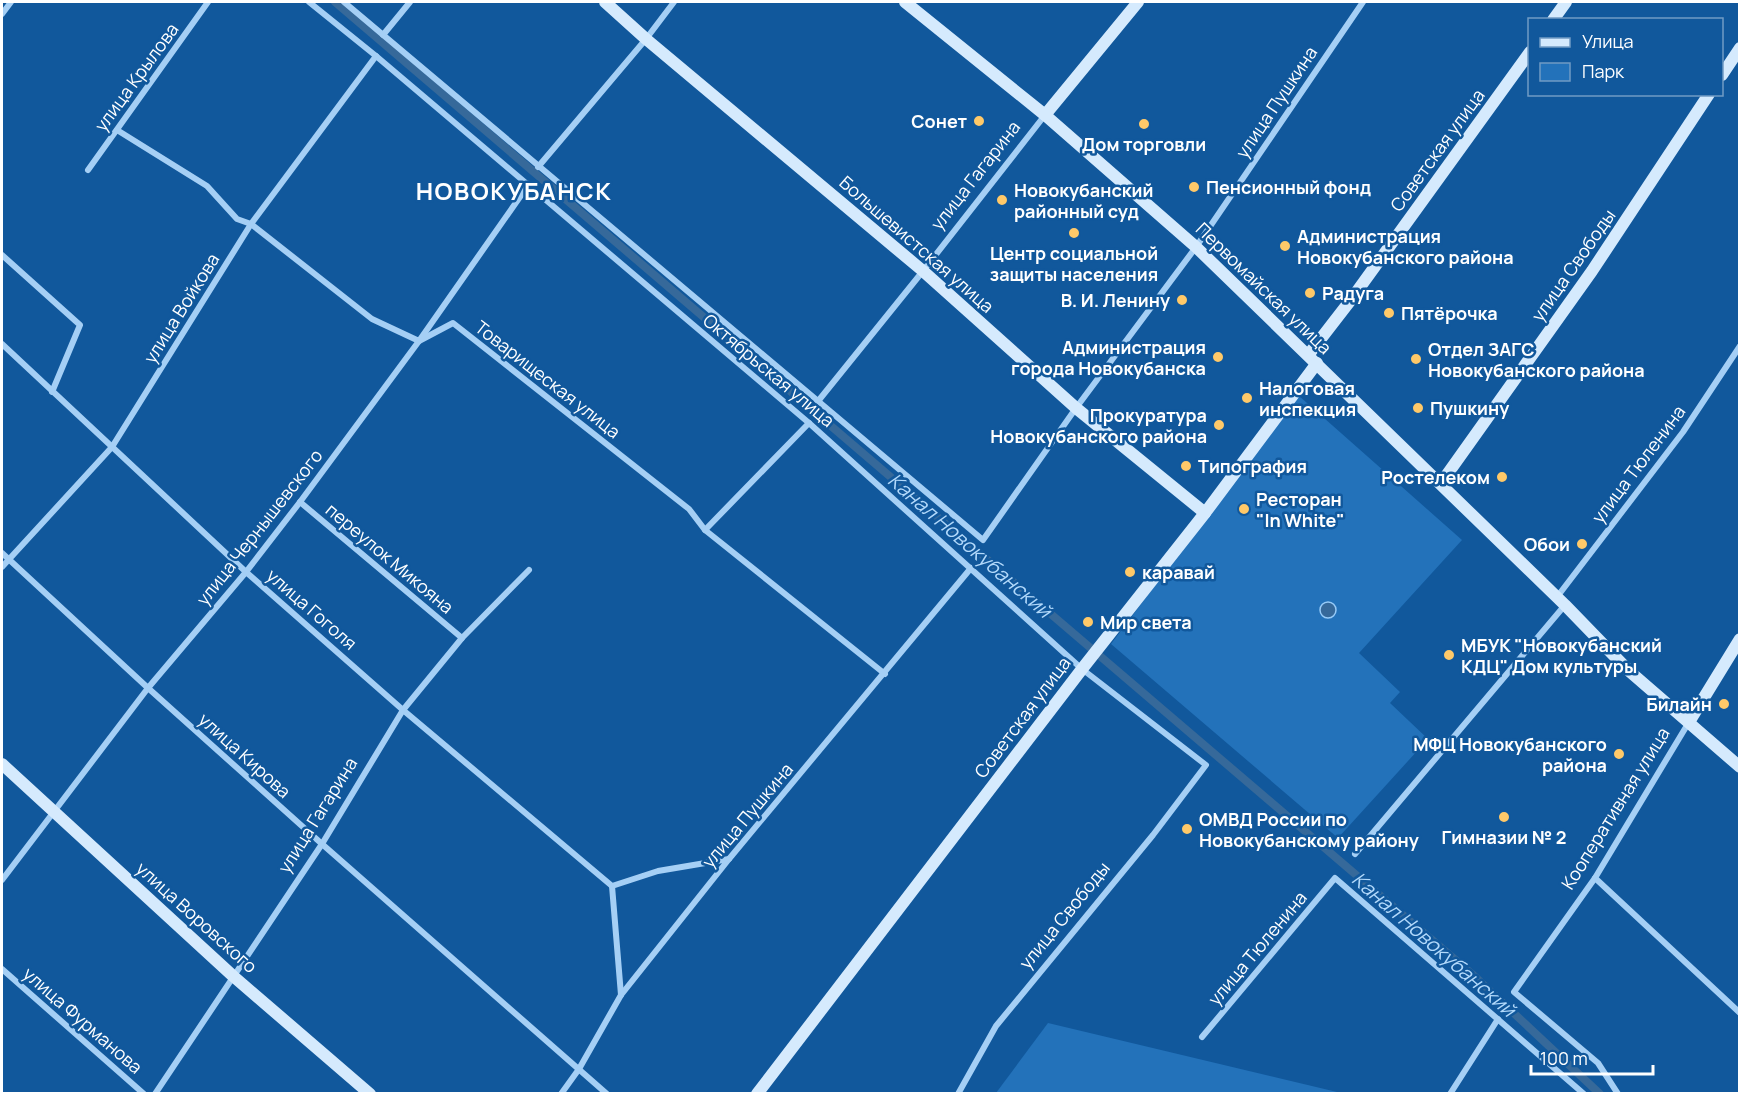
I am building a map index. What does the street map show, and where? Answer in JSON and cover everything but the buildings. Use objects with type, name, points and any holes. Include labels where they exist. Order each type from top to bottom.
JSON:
[{"type":"main road","name":"Большевистская улица","points":[[605,2],[923,271],[1077,408],[1205,513]]},
{"type":"main road","name":"Первомайская улица","points":[[905,2],[1045,115],[1196,247],[1441,483],[1628,670],[1740,767]]},
{"type":"main road","name":"улица Гагарина","points":[[1045,115],[1138,2]]},
{"type":"main road","points":[[1554,18],[1566,2]]},
{"type":"main road","points":[[1723,74],[1740,48]]},
{"type":"main road","name":"Советская улица","points":[[757,1094],[1082,669],[1205,513],[1313,359],[1350,301],[1528,55]]},
{"type":"main road","name":"улица Свободы","points":[[1441,483],[1592,271],[1708,96]]},
{"type":"main road","name":"Кооперативная улица","points":[[1689,722],[1740,639]]},
{"type":"main road","name":"улица Воровского","points":[[2,764],[233,976],[370,1094]]},
{"type":"street","points":[[2,14],[11,2]]},
{"type":"street","name":"улица Крылова","points":[[88,170],[208,2]]},
{"type":"street","name":"Октябрьская улица","points":[[309,2],[376,56],[809,423],[1082,669],[1206,765]]},
{"type":"street","name":"Октябрьская улица","points":[[344,2],[538,167],[819,400],[982,540]]},
{"type":"street","points":[[383,35],[410,2]]},
{"type":"street","points":[[538,167],[646,39],[674,2]]},
{"type":"street","name":"улица Пушкина","points":[[982,540],[1196,247],[1362,2]]},
{"type":"street","name":"улица Войкова","points":[[2,567],[112,447],[251,224],[376,56]]},
{"type":"street","name":"улица Гагарина","points":[[819,400],[1045,115]]},
{"type":"street","points":[[117,130],[207,186],[237,219],[251,224],[372,319],[419,341]]},
{"type":"street","name":"улица Чернышевского","points":[[2,880],[148,688],[246,572],[300,502],[419,341],[529,185]]},
{"type":"street","points":[[2,255],[80,325],[52,392]]},
{"type":"street","name":"Товарищеская улица","points":[[419,341],[453,323],[689,509],[705,530],[885,674]]},
{"type":"street","name":"улица Гоголя","points":[[2,344],[246,572],[403,710],[612,886]]},
{"type":"street","name":"улица Тюленина","points":[[1355,854],[1561,601],[1683,432],[1740,346]]},
{"type":"street","points":[[705,530],[809,423]]},
{"type":"street","name":"переулок Микояна","points":[[300,502],[462,638]]},
{"type":"street","name":"улица Кирова","points":[[2,553],[322,844],[607,1094]]},
{"type":"street","name":"улица Пушкина","points":[[561,1094],[579,1069],[621,995],[729,859],[971,568]]},
{"type":"street","name":"улица Гагарина","points":[[155,1094],[322,844],[403,710],[462,638],[529,570]]},
{"type":"street","name":"Кооперативная улица","points":[[1618,1094],[1598,1063],[1514,992],[1595,878],[1689,722]]},
{"type":"street","name":"улица Свободы","points":[[958,1094],[996,1026],[1154,835],[1206,765]]},
{"type":"street","points":[[621,995],[612,886],[658,871],[729,859]]},
{"type":"street","name":"улица Тюленина","points":[[1202,1037],[1335,878],[1498,1019]]},
{"type":"street","points":[[1595,878],[1740,1013]]},
{"type":"street","name":"улица Фурманова","points":[[2,969],[144,1094]]},
{"type":"street","points":[[1450,1094],[1498,1019],[1584,1094]]},
{"type":"green space","points":[[1298,395],[1462,540],[1359,653],[1400,692],[1390,703],[1428,739],[1338,838],[1111,644]]},
{"type":"green space","points":[[1048,1023],[1337,1092],[1336,1094],[996,1093]]},
{"type":"shaded area","points":[[1325,602],[1331,602],[1336,610],[1334,616],[1325,618],[1320,613],[1320,607]]},
{"type":"waterway","name":"Канал Новокубанский","points":[[335,2],[1472,974],[1600,1094]]},
{"type":"place","name":"Сонет","points":[[979,121]]},
{"type":"place","name":"Дом торговли","points":[[1144,124]]},
{"type":"place","name":"Пенсионный фонд","points":[[1194,187]]},
{"type":"place","name":"Новокубанский районный суд","points":[[1002,200]]},
{"type":"place","name":"Центр социальной защиты населения","points":[[1074,233]]},
{"type":"place","name":"Администрация Новокубанского района","points":[[1285,246]]},
{"type":"place","name":"Радуга","points":[[1310,293]]},
{"type":"place","name":"В. И. Ленину","points":[[1182,300]]},
{"type":"place","name":"Пятёрочка","points":[[1389,313]]},
{"type":"place","name":"Администрация города Новокубанска","points":[[1218,357]]},
{"type":"place","name":"Отдел ЗАГС Новокубанского района","points":[[1416,359]]},
{"type":"place","name":"Налоговая инспекция","points":[[1247,398]]},
{"type":"place","name":"Пушкину","points":[[1418,408]]},
{"type":"place","name":"Прокуратура Новокубанского района","points":[[1219,425]]},
{"type":"place","name":"Типография","points":[[1186,466]]},
{"type":"place","name":"Ростелеком","points":[[1502,477]]},
{"type":"place","name":"Ресторан \"In White\"","points":[[1244,509]]},
{"type":"place","name":"Обои","points":[[1582,544]]},
{"type":"place","name":"каравай","points":[[1130,572]]},
{"type":"place","name":"Мир света","points":[[1088,622]]},
{"type":"place","name":"МБУК \"Новокубанский КДЦ\" Дом культуры","points":[[1449,655]]},
{"type":"place","name":"Билайн","points":[[1724,704]]},
{"type":"place","name":"МФЦ Новокубанского района","points":[[1619,754]]},
{"type":"place","name":"Гимназии № 2","points":[[1504,817]]},
{"type":"place","name":"ОМВД России по Новокубанскому району","points":[[1187,829]]},
{"type":"district","name":"НОВОКУБАНСК","points":[[514,190]]}]
